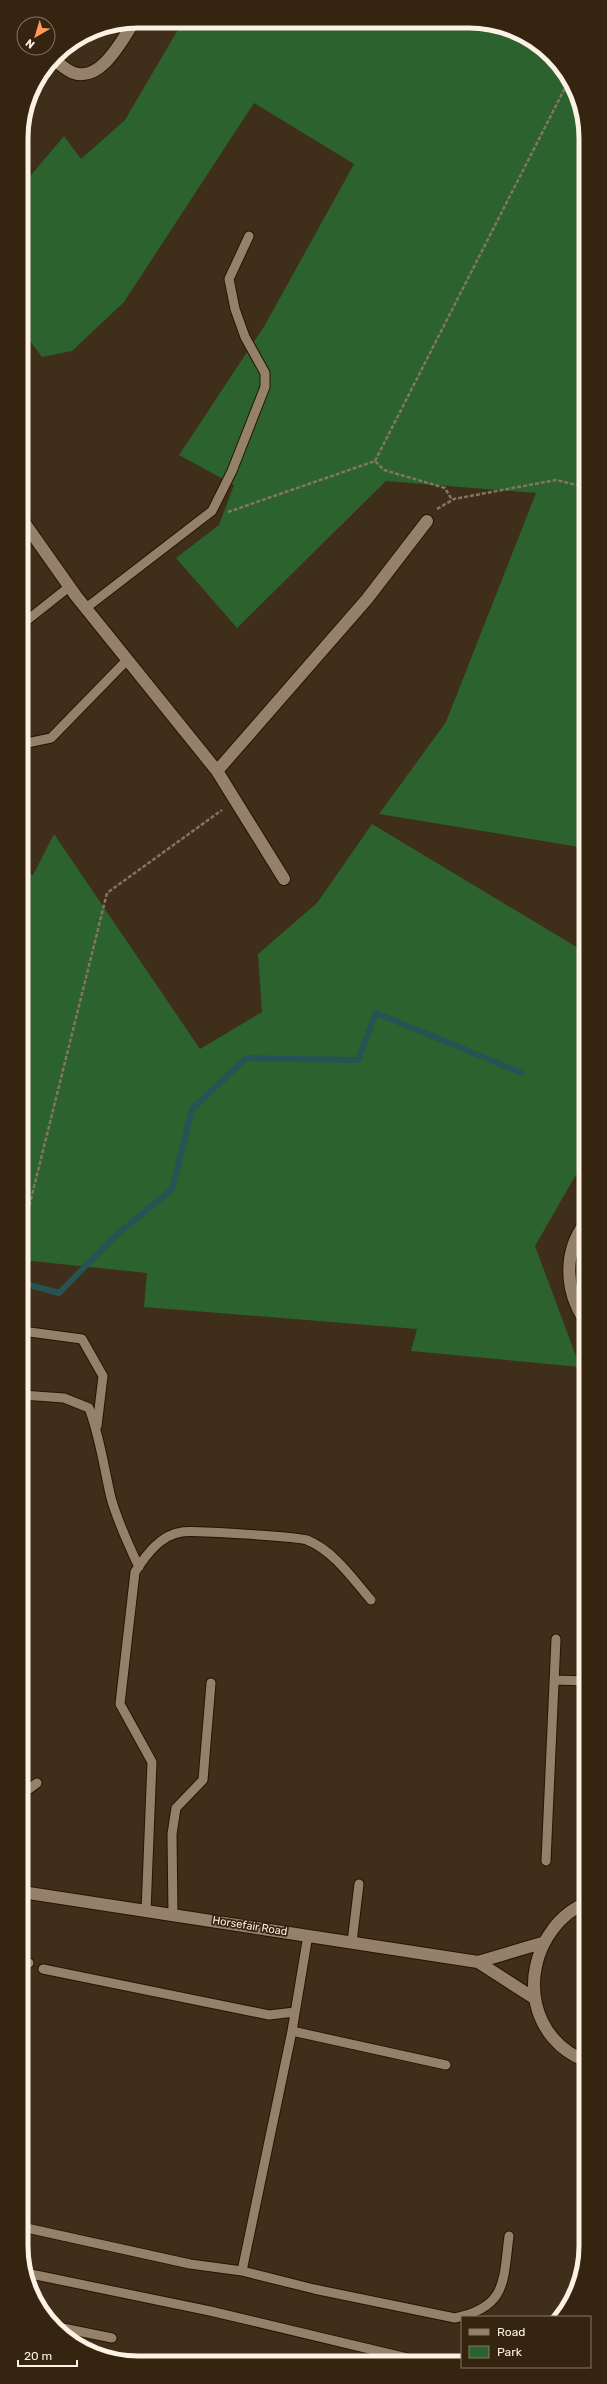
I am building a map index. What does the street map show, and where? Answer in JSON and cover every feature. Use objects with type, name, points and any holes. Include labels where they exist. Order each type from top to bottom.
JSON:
[{"type":"street","points":[[58,62],[74,73],[88,74],[107,62],[130,28]]},
{"type":"street","points":[[217,771],[367,599],[427,521]]},
{"type":"street","points":[[28,528],[69,587],[217,771],[284,879]]},
{"type":"street","points":[[579,1234],[574,1244],[569,1266],[570,1288],[579,1312]]},
{"type":"street","name":"Horsefair Road","points":[[28,1893],[478,1962],[534,1998]]},
{"type":"street","points":[[579,1907],[559,1920],[542,1943],[534,1970],[534,1998],[540,2018],[551,2036],[579,2060]]},
{"type":"street","name":"Horsefair Road","points":[[478,1962],[542,1943]]},
{"type":"lane","points":[[86,608],[212,511],[232,472],[265,387],[265,373],[245,337],[235,309],[229,279],[249,236]]},
{"type":"lane","points":[[28,619],[69,587]]},
{"type":"lane","points":[[28,743],[51,738],[127,660]]},
{"type":"lane","points":[[28,1332],[82,1339],[103,1376],[96,1428]]},
{"type":"lane","points":[[28,1396],[64,1398],[89,1408],[96,1428],[112,1500],[124,1537],[139,1566]]},
{"type":"lane","points":[[146,1911],[152,1762],[120,1704],[136,1572],[146,1555],[160,1542],[182,1532],[306,1539],[330,1553],[371,1600]]},
{"type":"lane","points":[[546,1862],[556,1639]]},
{"type":"lane","points":[[555,1680],[579,1681]]},
{"type":"lane","points":[[173,1915],[172,1834],[176,1808],[203,1780],[211,1683]]},
{"type":"lane","points":[[28,1790],[37,1783]]},
{"type":"lane","points":[[352,1942],[359,1884]]},
{"type":"lane","points":[[242,2271],[292,2031],[308,1935]]},
{"type":"lane","points":[[42,1969],[269,2014],[295,2012]]},
{"type":"lane","points":[[292,2031],[446,2065]]},
{"type":"lane","points":[[28,2228],[190,2264],[242,2271],[314,2289],[455,2318],[461,2317]]},
{"type":"lane","points":[[465,2316],[475,2314],[488,2307],[497,2295],[503,2280],[510,2236]]},
{"type":"lane","points":[[32,2274],[275,2326],[399,2356]]},
{"type":"lane","points":[[65,2329],[112,2338]]},
{"type":"path","points":[[212,511],[222,513],[374,462],[566,86]]},
{"type":"path","points":[[374,462],[384,470],[445,488],[452,500]]},
{"type":"path","points":[[427,521],[438,509],[452,500],[556,480],[579,486]]},
{"type":"path","points":[[28,1211],[107,893],[236,801]]},
{"type":"green space","points":[[179,28],[476,28],[490,30],[511,36],[536,51],[552,66],[568,89],[575,110],[579,138],[579,847],[379,814],[446,722],[536,493],[386,481],[237,628],[176,558],[219,525],[234,485],[179,455],[265,325],[354,164],[254,103],[124,302],[72,351],[42,357],[28,338],[28,179],[64,136],[81,159],[125,120]]},
{"type":"green space","points":[[372,824],[579,948],[579,1169],[535,1246],[579,1367],[411,1351],[417,1329],[144,1307],[147,1273],[28,1261],[28,873],[33,875],[54,834],[200,1049],[262,1012],[258,954],[317,903]]},
{"type":"waterway","points":[[28,1285],[59,1293],[113,1238],[172,1189],[192,1109],[246,1058],[358,1060],[376,1013],[522,1073]]}]
